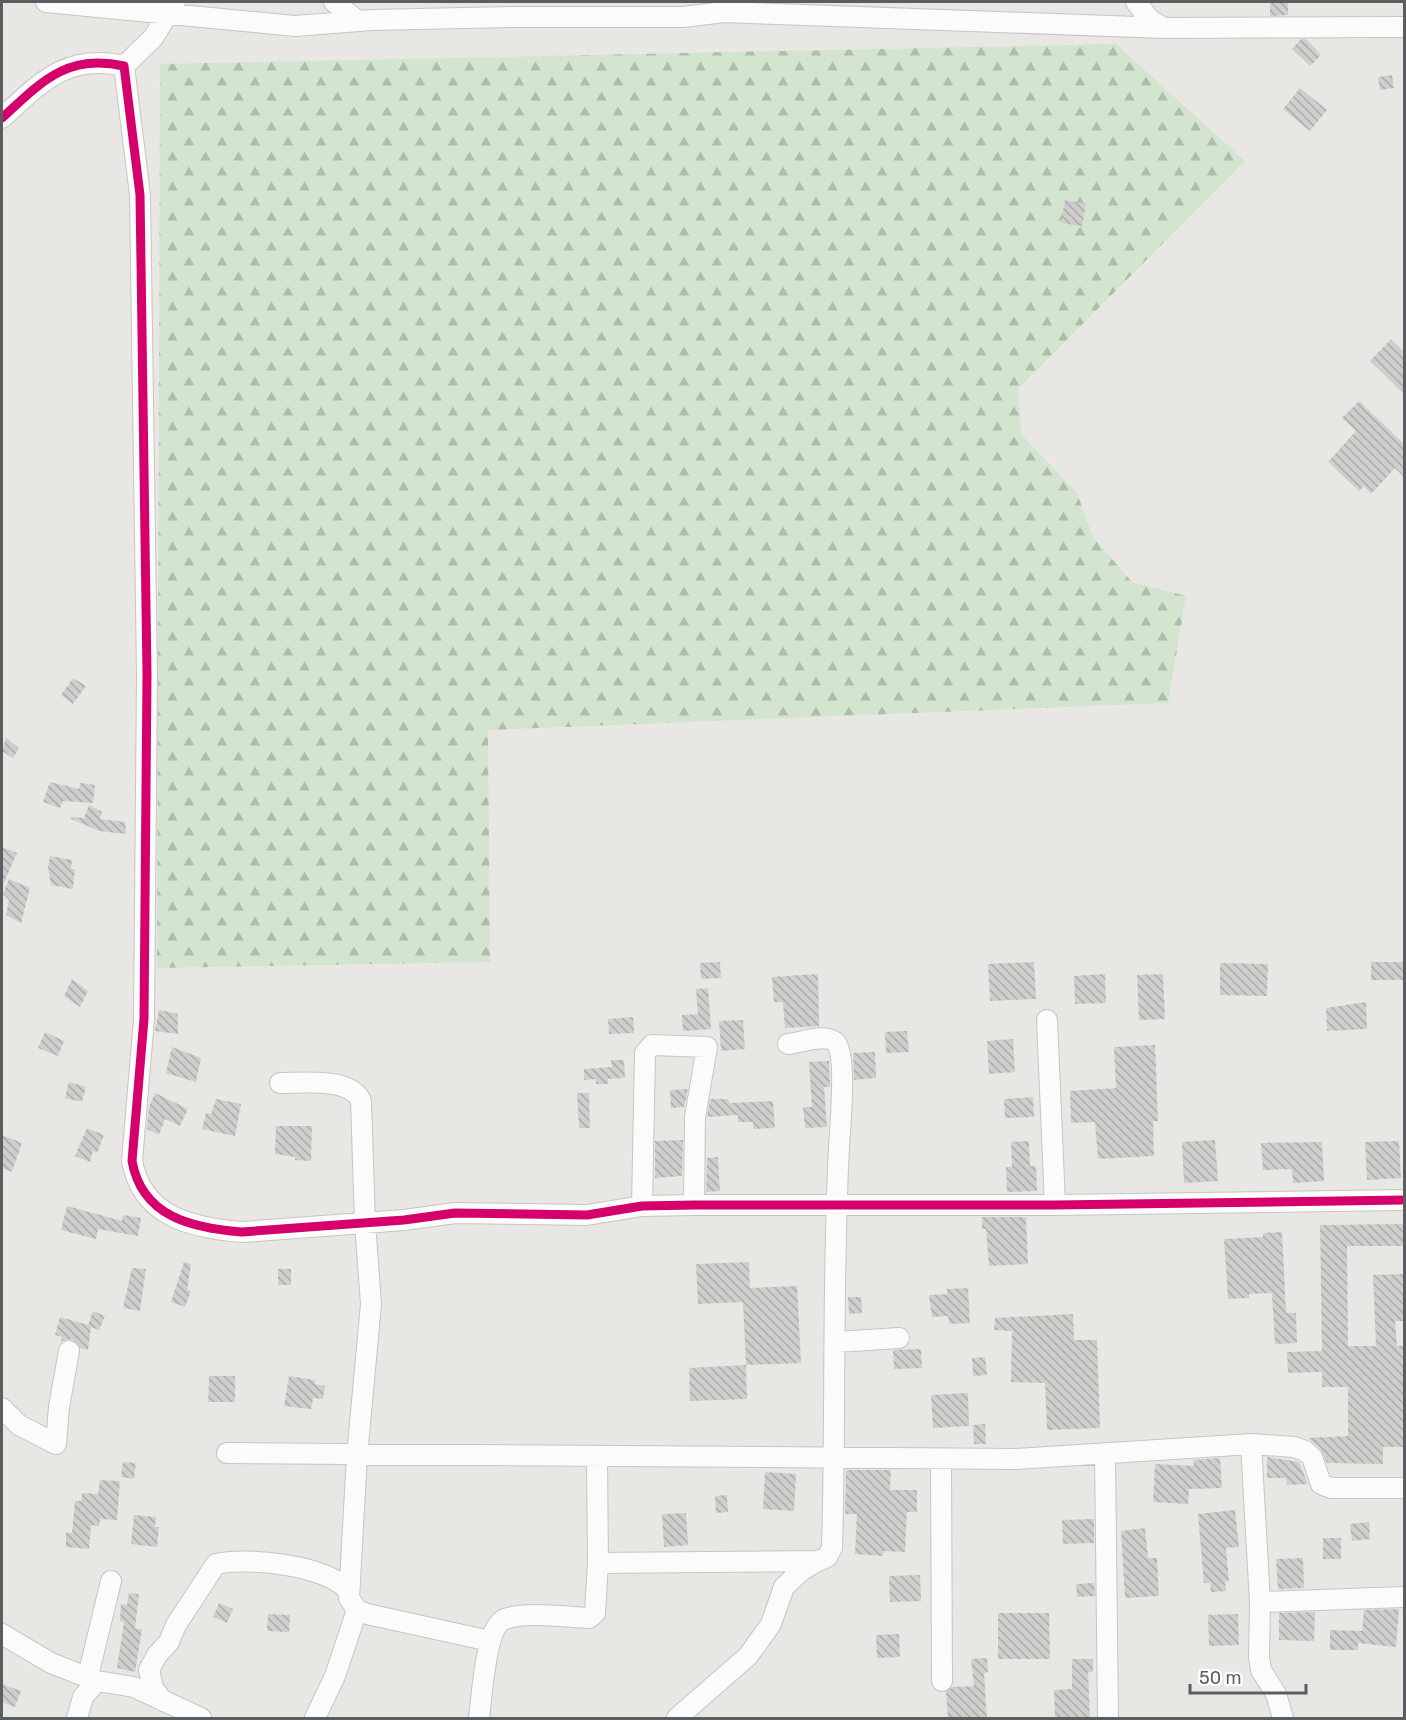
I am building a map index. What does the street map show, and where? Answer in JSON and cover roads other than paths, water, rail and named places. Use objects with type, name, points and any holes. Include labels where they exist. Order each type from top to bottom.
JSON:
[{"type":"street","points":[[46,2],[171,8],[295,26],[512,9],[622,18],[683,17],[757,7],[1164,28],[1404,27]]},
{"type":"street","points":[[334,2],[358,21]]},
{"type":"street","points":[[1136,2],[1150,20],[1164,28]]},
{"type":"street","points":[[2,118],[55,72],[72,65],[92,63],[124,66],[153,38],[171,8]]},
{"type":"street","points":[[124,66],[140,195],[147,675],[145,999],[132,1147],[135,1177],[143,1193],[160,1211],[217,1230],[264,1231],[455,1213],[587,1215],[642,1206],[1055,1205],[1404,1200]]},
{"type":"street","points":[[1047,1020],[1055,1205]]},
{"type":"street","points":[[677,1719],[748,1656],[771,1624],[784,1587],[801,1571],[827,1557],[832,1548],[835,1457],[836,1204],[842,1102],[839,1049],[828,1039],[788,1044]]},
{"type":"street","points":[[642,1206],[645,1053],[652,1045],[707,1047],[695,1117],[694,1205]]},
{"type":"street","points":[[280,1083],[344,1085],[358,1095],[363,1134],[365,1223],[371,1304],[357,1456],[348,1591],[352,1605],[357,1610],[490,1641]]},
{"type":"street","points":[[836,1342],[899,1338]]},
{"type":"street","points":[[2,1408],[19,1425],[56,1444],[59,1407],[69,1351]]},
{"type":"street","points":[[227,1453],[357,1456],[1016,1459],[1251,1444],[1294,1447],[1305,1451],[1312,1457],[1321,1484],[1331,1488],[1404,1488]]},
{"type":"street","points":[[1251,1444],[1260,1602],[1261,1670],[1276,1694],[1283,1719]]},
{"type":"street","points":[[1105,1454],[1108,1719]]},
{"type":"street","points":[[479,1719],[490,1641],[497,1624],[505,1619],[592,1616],[596,1608],[597,1457]]},
{"type":"street","points":[[940,1458],[942,1681]]},
{"type":"street","points":[[598,1563],[818,1561]]},
{"type":"street","points":[[163,1701],[153,1688],[149,1670],[157,1655],[169,1642],[176,1625],[216,1564],[226,1562],[272,1565],[326,1574],[337,1579],[348,1591]]},
{"type":"street","points":[[77,1719],[83,1697],[92,1679],[111,1581]]},
{"type":"street","points":[[1260,1602],[1404,1597]]},
{"type":"street","points":[[315,1719],[335,1676],[357,1610]]},
{"type":"street","points":[[2,1634],[51,1663],[92,1679],[134,1688],[201,1719]]}]
